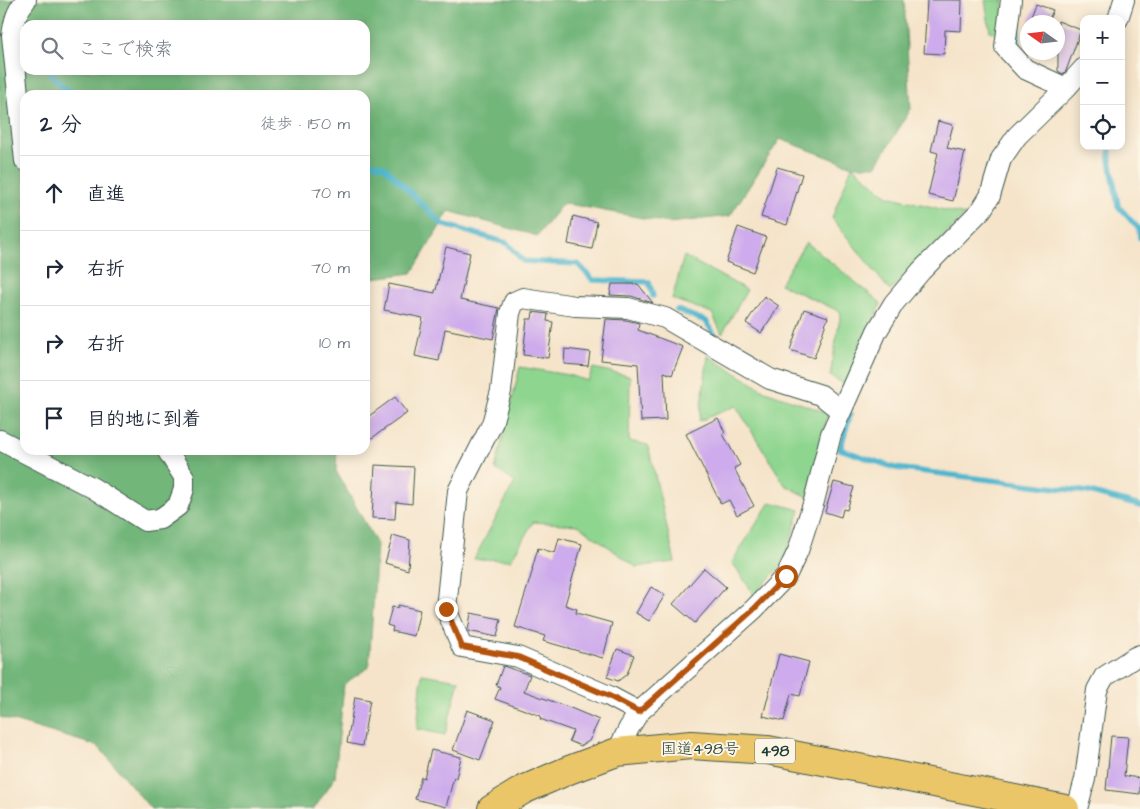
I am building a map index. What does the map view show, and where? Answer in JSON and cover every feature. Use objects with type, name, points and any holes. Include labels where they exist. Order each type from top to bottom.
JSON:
[{"type":"highway","name":"国道498号","points":[[492,809],[531,787],[569,770],[618,752],[691,745],[768,750],[1065,809]]},
{"type":"street","points":[[20,113],[12,36],[18,9],[26,0]]},
{"type":"street","points":[[1011,0],[1005,46],[1025,69],[1066,88]]},
{"type":"street","points":[[1119,15],[1124,0]]},
{"type":"street","points":[[618,752],[639,712],[754,609],[786,576],[798,551],[832,434],[877,331],[894,304],[921,272],[982,209],[990,196],[1000,159],[1017,136],[1080,73]]},
{"type":"street","points":[[639,712],[609,696],[518,657],[462,647],[446,609],[458,491],[492,424],[501,391],[510,313],[514,302],[523,298],[575,306],[628,308],[665,318],[770,379],[821,396],[841,411]]},
{"type":"street","points":[[0,440],[20,450]]},
{"type":"street","points":[[29,455],[93,488],[145,521],[160,519],[178,506],[184,489],[184,477],[169,455]]},
{"type":"street","points":[[1077,809],[1085,779],[1097,690],[1104,677],[1138,656]]},
{"type":"green space","points":[[0,0],[904,0],[911,109],[876,166],[852,166],[780,139],[730,216],[669,223],[563,203],[537,236],[449,211],[412,273],[370,278],[370,90],[20,90],[20,455],[337,455],[336,471],[377,544],[369,667],[344,684],[335,777],[314,809],[151,809],[98,746],[0,717]]},
{"type":"green space","points":[[985,0],[1004,0],[1000,35],[990,31]]},
{"type":"green space","points":[[852,166],[888,196],[965,215],[890,291],[832,218]]},
{"type":"green space","points":[[806,242],[881,303],[846,385],[830,376],[841,312],[780,284]]},
{"type":"green space","points":[[684,256],[747,290],[722,334],[712,313],[672,299]]},
{"type":"green space","points":[[708,356],[765,391],[828,413],[808,497],[785,485],[736,406],[699,421]]},
{"type":"green space","points":[[520,367],[568,375],[588,381],[593,368],[630,376],[629,441],[648,445],[675,562],[636,567],[578,525],[533,522],[511,560],[474,559],[515,482],[495,469]]},
{"type":"green space","points":[[770,502],[800,510],[783,563],[754,595],[732,562]]},
{"type":"green space","points":[[422,674],[459,680],[445,735],[417,729]]},
{"type":"building","points":[[927,0],[962,0],[961,31],[945,30],[944,54],[924,53]]},
{"type":"building","points":[[1036,4],[1053,10],[1051,15],[1032,15]]},
{"type":"building","points":[[1065,24],[1080,30],[1080,33],[1066,71],[1063,74],[1058,71],[1058,60],[1065,60]]},
{"type":"building","points":[[938,121],[953,125],[947,148],[965,152],[953,201],[928,195],[938,153],[931,151]]},
{"type":"building","points":[[777,167],[802,174],[787,225],[761,217]]},
{"type":"building","points":[[573,216],[597,222],[592,249],[568,244]]},
{"type":"building","points":[[738,227],[766,237],[753,272],[726,262]]},
{"type":"building","points":[[446,247],[470,253],[460,300],[499,308],[493,339],[445,329],[439,361],[415,356],[423,318],[384,310],[389,284],[435,293]]},
{"type":"building","points":[[612,284],[638,284],[653,303],[631,296],[610,295]]},
{"type":"building","points":[[764,296],[779,306],[761,333],[746,323]]},
{"type":"building","points":[[804,309],[828,317],[814,358],[790,350]]},
{"type":"building","points":[[533,312],[548,314],[547,321],[553,322],[548,358],[523,355],[527,319],[532,319]]},
{"type":"building","points":[[606,319],[639,323],[638,330],[683,347],[672,375],[664,372],[666,420],[641,421],[638,364],[601,360]]},
{"type":"building","points":[[565,349],[590,352],[588,366],[564,364]]},
{"type":"building","points":[[395,397],[407,413],[370,439],[370,415]]},
{"type":"building","points":[[718,418],[725,433],[723,434],[740,465],[734,468],[754,506],[737,515],[729,500],[721,504],[686,434]]},
{"type":"building","points":[[375,465],[414,467],[412,504],[396,502],[395,519],[372,518]]},
{"type":"building","points":[[834,482],[854,487],[847,510],[843,509],[841,517],[825,512]]},
{"type":"building","points":[[393,535],[410,540],[408,570],[385,563]]},
{"type":"building","points":[[559,538],[582,544],[565,605],[577,609],[576,613],[612,623],[603,658],[543,641],[545,636],[515,627],[538,548],[555,553]]},
{"type":"building","points":[[704,568],[726,587],[695,623],[673,604]]},
{"type":"building","points":[[651,587],[665,595],[649,621],[636,613]]},
{"type":"building","points":[[398,605],[420,610],[414,636],[392,631],[393,627],[387,625],[392,607],[398,608]]},
{"type":"building","points":[[471,613],[501,619],[497,637],[468,631]]},
{"type":"building","points":[[617,649],[634,655],[627,674],[618,681],[607,677]]},
{"type":"building","points":[[779,654],[809,662],[800,696],[791,694],[784,721],[763,716]]},
{"type":"building","points":[[503,666],[530,675],[524,691],[599,720],[589,741],[581,746],[569,741],[573,731],[540,719],[541,716],[495,699],[500,687],[496,685]]},
{"type":"building","points":[[355,697],[370,700],[362,746],[347,743]]},
{"type":"building","points":[[467,710],[495,720],[480,760],[453,750]]},
{"type":"building","points":[[1111,736],[1128,737],[1124,776],[1140,778],[1140,794],[1106,790]]},
{"type":"building","points":[[431,750],[461,757],[446,807],[415,799],[421,777],[424,778]]},
{"type":"waterway","points":[[1018,17],[1018,46],[1020,49]]},
{"type":"waterway","points":[[52,75],[69,90]]},
{"type":"waterway","points":[[1110,150],[1118,206],[1139,229],[1140,238]]},
{"type":"waterway","points":[[370,162],[385,167],[442,224],[507,243],[523,261],[578,264],[593,280],[649,282],[653,296]]},
{"type":"waterway","points":[[677,310],[706,321],[716,337]]},
{"type":"waterway","points":[[850,415],[840,449],[895,468],[1089,492],[1140,506]]},
{"type":"route","points":[[446,609],[462,647],[518,657],[609,696],[639,712],[754,609],[786,576]]}]
